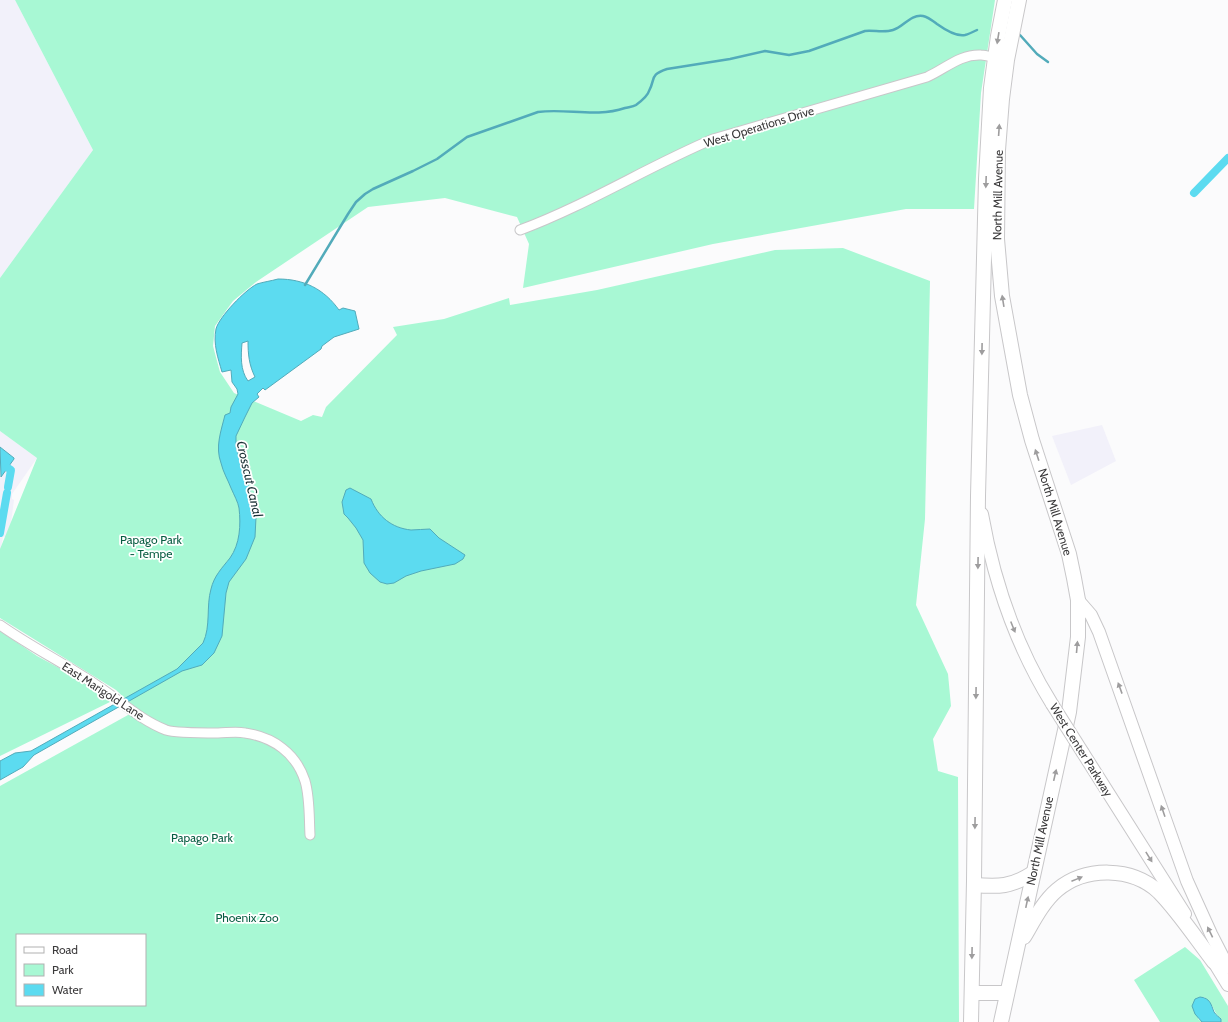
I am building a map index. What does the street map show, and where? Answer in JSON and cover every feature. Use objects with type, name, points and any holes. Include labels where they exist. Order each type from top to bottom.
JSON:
[{"type":"main road","name":"North Mill Avenue","points":[[1001,1022],[1069,712],[1078,637],[1078,600],[1069,554],[1032,440],[1020,395],[1002,296],[997,239],[1001,59],[1005,0]]},
{"type":"main road","name":"North Mill Avenue","points":[[971,1022],[978,496],[989,113],[1001,59],[1019,0]]},
{"type":"main road","points":[[982,329],[1007,323]]},
{"type":"main road","points":[[1018,950],[1039,912],[1057,890],[1071,881],[1083,876],[1095,873],[1111,872],[1128,875],[1139,879],[1159,892],[1214,962]]},
{"type":"main road","points":[[974,885],[992,886],[1013,884],[1033,873]]},
{"type":"main road","points":[[972,993],[1007,993]]},
{"type":"street","name":"West Operations Drive","points":[[520,230],[564,212],[682,152],[713,139],[927,77],[960,58],[969,55],[983,55],[1001,59]]},
{"type":"street","name":"West Center Parkway","points":[[978,496],[993,565],[1006,608],[1027,659],[1052,704],[1228,985]]},
{"type":"street","points":[[1078,600],[1088,611],[1099,632],[1185,874],[1211,934],[1228,967]]},
{"type":"street","name":"East Marigold Lane","points":[[0,625],[99,686],[136,715],[168,730],[206,733],[244,732],[272,740],[286,750],[297,764],[305,781],[308,800],[310,836]]},
{"type":"shaded area","points":[[0,0],[15,0],[93,150],[0,278]]},
{"type":"shaded area","points":[[1102,425],[1116,461],[1071,485],[1052,436]]},
{"type":"shaded area","points":[[0,431],[37,458],[12,494],[12,499],[14,500],[9,538],[3,537],[0,554]]},
{"type":"green space","points":[[15,0],[995,0],[981,93],[974,209],[906,209],[713,244],[523,288],[529,244],[517,217],[445,198],[368,207],[256,282],[233,301],[215,326],[213,346],[220,372],[234,393],[301,421],[313,415],[322,417],[326,407],[397,335],[393,327],[444,319],[509,298],[510,305],[597,290],[775,250],[843,248],[930,281],[925,519],[916,605],[948,674],[951,706],[933,739],[938,771],[958,777],[959,1022],[0,1022],[0,786],[137,710],[116,690],[0,618],[0,549],[37,458],[0,431],[0,278],[93,150]]},
{"type":"green space","points":[[0,631],[37,656],[76,677],[112,701],[0,756]]},
{"type":"green space","points":[[1185,947],[1200,960],[1228,1006],[1228,1022],[1221,1022],[1221,1019],[1204,997],[1198,1019],[1202,1022],[1160,1022],[1134,980]]},
{"type":"water","points":[[278,279],[287,279],[305,283],[327,296],[339,310],[343,308],[355,311],[359,329],[334,337],[322,346],[321,349],[265,390],[263,388],[257,394],[259,397],[252,403],[236,436],[236,447],[254,504],[256,517],[255,537],[246,559],[229,582],[226,593],[222,636],[214,653],[202,665],[182,671],[34,755],[23,767],[0,780],[0,761],[15,753],[31,751],[177,669],[203,643],[207,630],[212,584],[236,547],[240,528],[240,514],[236,498],[223,470],[219,457],[219,439],[225,415],[230,413],[231,407],[238,394],[237,389],[232,382],[231,370],[222,372],[216,346],[216,329],[222,318],[233,304],[252,287],[257,284]],"holes":[[[248,341],[250,364],[255,377],[248,381],[242,368],[241,358],[242,343]]]},
{"type":"water","points":[[0,447],[14,458],[1,477]]},
{"type":"water","points":[[350,488],[371,499],[382,516],[392,524],[411,530],[430,529],[439,538],[465,555],[463,559],[455,564],[421,571],[406,576],[394,583],[387,584],[380,582],[370,573],[364,563],[363,540],[356,528],[344,514],[342,502],[346,490]]},
{"type":"water","points":[[1200,997],[1210,1002],[1214,1012],[1221,1019],[1221,1022],[1202,1022],[1195,1014],[1192,1006],[1195,999]]},
{"type":"waterway","points":[[305,285],[356,202],[373,189],[437,159],[467,137],[538,112],[560,111],[592,113],[614,111],[636,105],[647,94],[655,75],[667,69],[730,59],[765,51],[789,55],[809,51],[865,31],[893,30],[918,16],[927,17],[958,35],[970,34],[977,30]]},
{"type":"waterway","points":[[1020,35],[1037,54],[1048,62]]},
{"type":"waterway","points":[[1194,193],[1228,158]]},
{"type":"waterway","points":[[8,468],[11,470],[8,487]]},
{"type":"waterway","points":[[0,533],[7,493]]},
{"type":"water label","name":"Crosscut Canal","points":[[250,479]]},
{"type":"park label","name":"Papago Park - Tempe","points":[[151,547]]},
{"type":"park label","name":"Papago Park","points":[[202,838]]},
{"type":"park label","name":"Phoenix Zoo","points":[[247,918]]}]
